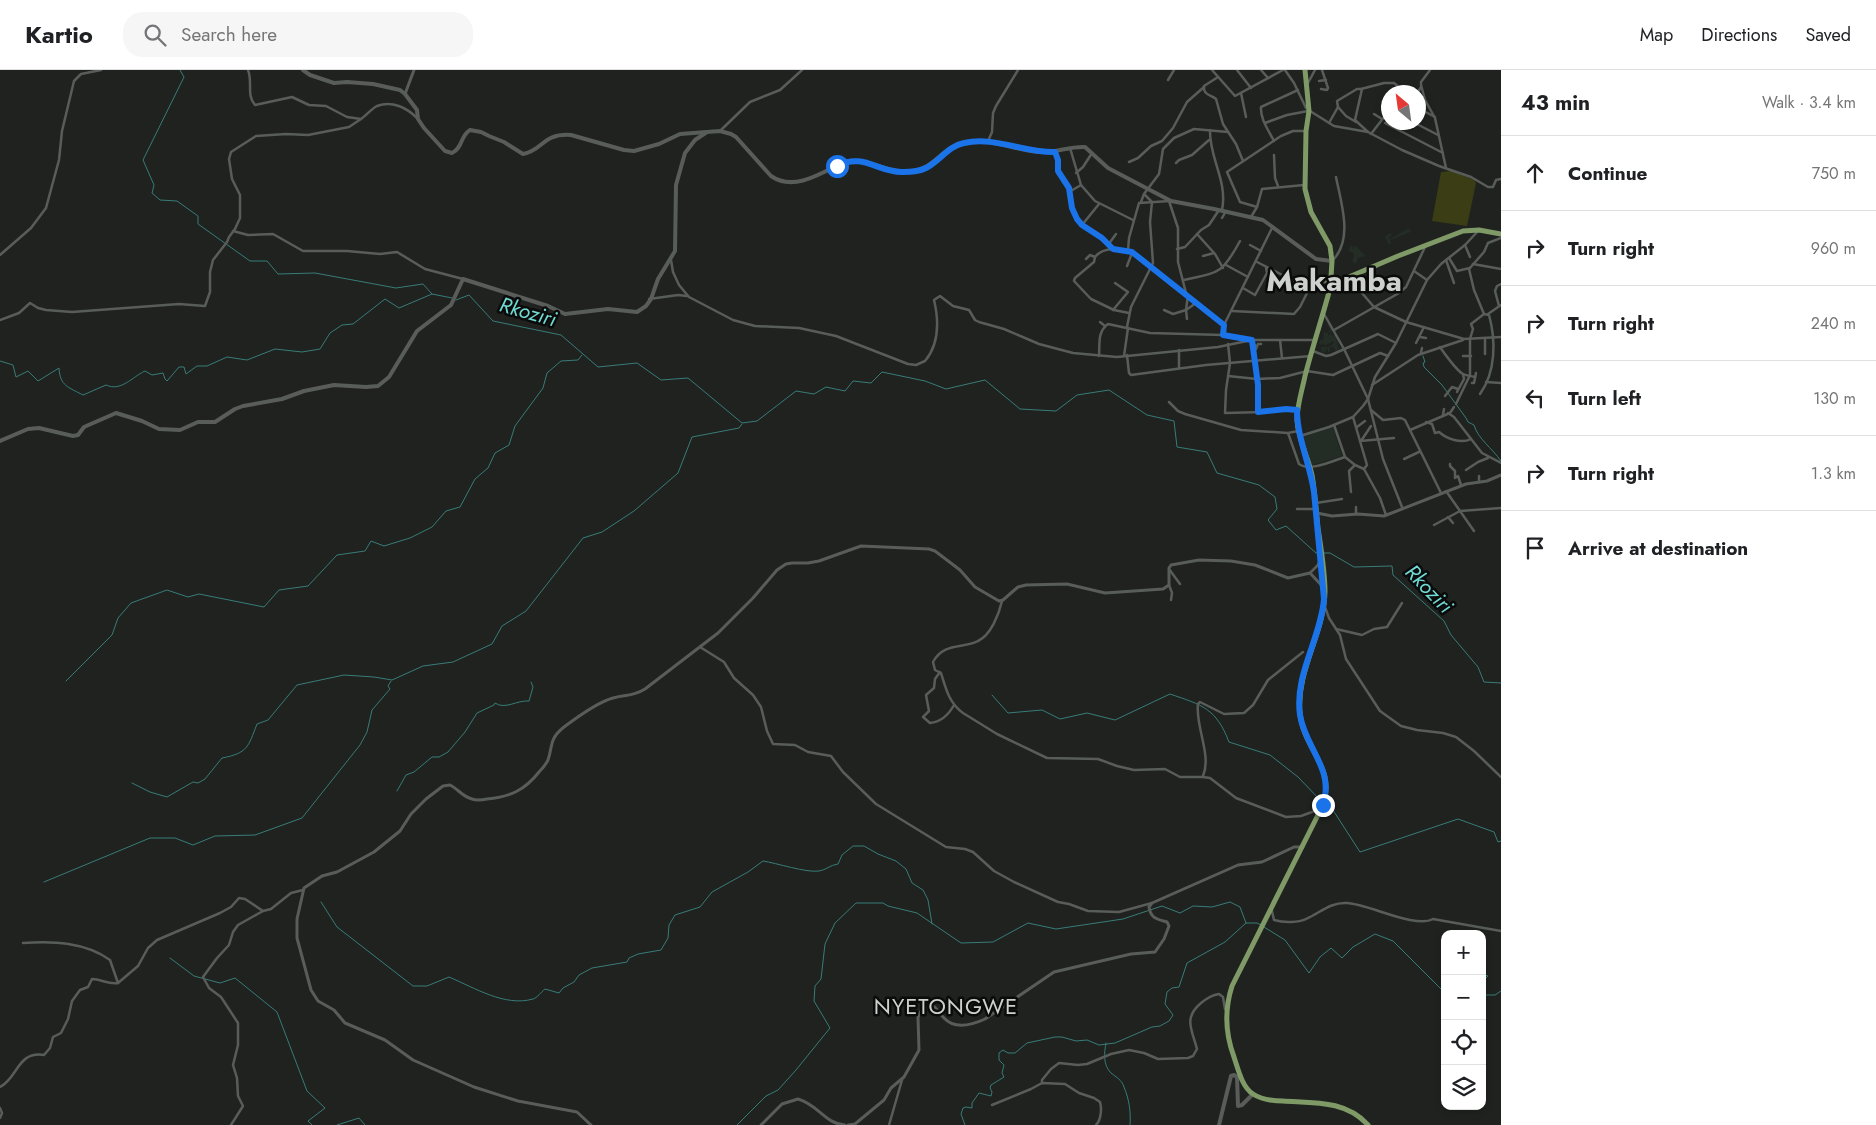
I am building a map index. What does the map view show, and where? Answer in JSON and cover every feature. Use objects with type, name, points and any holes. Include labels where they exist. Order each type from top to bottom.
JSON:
[{"type":"main road","points":[[303,70],[310,75],[334,83],[373,84],[400,90],[418,112],[418,119],[424,128],[446,151],[452,153],[459,149],[465,133],[470,130],[481,132],[504,142],[523,154],[554,135],[562,134],[571,134],[634,151],[659,144],[680,134],[720,131],[736,137],[771,176],[786,182],[806,180],[851,160],[869,162],[884,169],[897,172],[925,169],[958,144],[971,141],[988,141],[1036,151],[1055,152],[1085,146],[1108,168],[1170,201],[1222,210],[1263,220],[1316,259],[1332,261]]},
{"type":"main road","points":[[1305,70],[1308,111],[1305,184],[1309,208],[1330,246],[1332,281],[1297,410],[1299,434],[1310,467],[1325,589],[1322,616],[1303,680],[1300,716],[1306,735],[1325,775],[1327,789],[1321,809],[1232,986],[1228,999],[1226,1028],[1241,1078],[1253,1094],[1268,1100],[1337,1105],[1357,1114],[1368,1125]]},
{"type":"main road","points":[[0,441],[28,429],[39,428],[73,436],[78,435],[84,427],[116,413],[142,420],[159,429],[184,429],[198,422],[215,422],[242,406],[282,399],[304,390],[334,385],[378,386],[389,377],[410,341],[420,328],[451,306],[462,278],[548,306],[565,314],[600,309],[637,312],[646,306],[658,279],[676,251],[675,197],[682,163],[692,143],[707,132]]},
{"type":"main road","points":[[1332,281],[1463,231],[1479,230],[1501,236]]},
{"type":"main road","points":[[1219,1125],[1231,1076],[1234,1075],[1236,1077],[1238,1106],[1242,1106],[1253,1094]]},
{"type":"street","points":[[0,255],[31,228],[46,208],[60,160],[62,131],[74,81],[81,74],[100,70]]},
{"type":"street","points":[[248,70],[251,100],[255,105],[292,97],[309,105],[326,106],[347,117],[361,119]]},
{"type":"street","points":[[405,94],[414,70]]},
{"type":"street","points":[[720,131],[750,102],[780,90],[802,70]]},
{"type":"street","points":[[988,141],[992,132],[993,113],[1018,70]]},
{"type":"street","points":[[1168,80],[1174,70]]},
{"type":"street","points":[[1212,70],[1233,96],[1284,70],[1298,90],[1308,111],[1342,128],[1369,133]]},
{"type":"street","points":[[1237,70],[1251,88]]},
{"type":"street","points":[[1261,70],[1268,78]]},
{"type":"street","points":[[1307,84],[1315,70]]},
{"type":"street","points":[[1321,89],[1327,90],[1322,70]]},
{"type":"street","points":[[1422,85],[1430,70]]},
{"type":"street","points":[[1129,162],[1138,158],[1151,146],[1162,141],[1173,128],[1187,102],[1218,77]]},
{"type":"street","points":[[1319,81],[1326,80]]},
{"type":"street","points":[[1396,85],[1394,83],[1384,83],[1357,89],[1337,100],[1338,107],[1346,116],[1369,133],[1394,147],[1471,177],[1490,188],[1494,186],[1496,180],[1501,179]]},
{"type":"street","points":[[1204,87],[1207,94],[1216,99],[1220,118],[1236,144],[1243,161]]},
{"type":"street","points":[[1356,122],[1355,117],[1362,96],[1361,89]]},
{"type":"street","points":[[1274,141],[1260,112],[1263,105],[1298,90]]},
{"type":"street","points":[[1241,93],[1246,117]]},
{"type":"street","points":[[1426,102],[1435,117],[1446,168]]},
{"type":"street","points":[[0,320],[20,313],[30,303],[46,310],[72,312],[178,304],[205,306],[210,292],[211,265],[219,251],[226,244],[228,237],[234,231],[240,218],[240,195],[232,179],[230,167],[230,155],[234,149],[256,136],[308,135],[349,127],[377,106],[391,105],[409,110],[418,119]]},
{"type":"street","points":[[1329,123],[1338,107]]},
{"type":"street","points":[[1265,123],[1287,115],[1308,111]]},
{"type":"street","points":[[1426,112],[1435,117]]},
{"type":"street","points":[[1374,114],[1381,118]]},
{"type":"street","points":[[1369,133],[1381,120]]},
{"type":"street","points":[[1127,266],[1133,220],[1137,205],[1141,202],[1144,194],[1159,174],[1162,167],[1161,154],[1168,142],[1185,131],[1194,129],[1228,132]]},
{"type":"street","points":[[1426,129],[1438,135]]},
{"type":"street","points":[[1210,130],[1210,140],[1224,188],[1222,218]]},
{"type":"street","points":[[1400,130],[1444,153]]},
{"type":"street","points":[[1257,207],[1240,202],[1227,172],[1281,136],[1293,131],[1306,131]]},
{"type":"street","points":[[1176,163],[1192,155],[1210,140]]},
{"type":"street","points":[[1070,148],[1081,185],[1092,199],[1133,220]]},
{"type":"street","points":[[1055,152],[1058,160],[1058,171],[1070,192],[1072,208],[1077,219],[1113,249]]},
{"type":"street","points":[[1076,173],[1082,169],[1093,152]]},
{"type":"street","points":[[1274,155],[1275,178],[1278,186]]},
{"type":"street","points":[[1332,261],[1339,254],[1345,230],[1336,177]]},
{"type":"street","points":[[1251,217],[1257,207],[1262,189],[1305,184]]},
{"type":"street","points":[[1070,192],[1081,185]]},
{"type":"street","points":[[1144,194],[1152,202]]},
{"type":"street","points":[[1141,202],[1170,201],[1178,228],[1178,262],[1187,295],[1187,318]]},
{"type":"street","points":[[1152,202],[1150,222],[1153,263],[1130,307],[1129,313],[1126,356],[1131,375],[1312,354],[1326,356],[1375,335],[1382,335],[1396,343]]},
{"type":"street","points":[[1082,225],[1099,204]]},
{"type":"street","points":[[1177,249],[1185,246],[1222,210]]},
{"type":"street","points":[[1223,335],[1224,325],[1273,226]]},
{"type":"street","points":[[1169,402],[1178,411],[1185,414],[1237,429],[1299,434],[1334,425],[1353,416],[1368,399],[1372,385],[1396,343],[1427,280],[1479,230]]},
{"type":"street","points":[[234,231],[248,235],[273,234],[303,251],[347,251],[380,254],[397,252],[425,269],[462,278]]},
{"type":"street","points":[[1108,244],[1116,234]]},
{"type":"street","points":[[1197,234],[1224,266],[1248,277]]},
{"type":"street","points":[[1448,259],[1457,271],[1470,268],[1482,254],[1488,243],[1501,236]]},
{"type":"street","points":[[1184,280],[1214,274],[1224,266],[1240,240]]},
{"type":"street","points":[[1334,330],[1399,293],[1406,287],[1426,244]]},
{"type":"street","points":[[1250,245],[1262,251]]},
{"type":"street","points":[[1465,245],[1470,257]]},
{"type":"street","points":[[1129,313],[1113,310],[1089,298],[1074,281],[1075,278],[1095,262],[1095,257],[1102,250],[1113,249],[1130,252],[1224,325]]},
{"type":"street","points":[[1203,256],[1214,252]]},
{"type":"street","points":[[1086,259],[1090,255],[1095,257]]},
{"type":"street","points":[[1448,259],[1454,283]]},
{"type":"street","points":[[671,260],[673,272],[679,285],[688,296]]},
{"type":"street","points":[[1256,262],[1294,281],[1312,283],[1332,281]]},
{"type":"street","points":[[1473,264],[1501,269]]},
{"type":"street","points":[[1243,288],[1255,295],[1267,273],[1266,267]]},
{"type":"street","points":[[1470,268],[1474,292],[1484,314]]},
{"type":"street","points":[[1414,271],[1427,280]]},
{"type":"street","points":[[1345,277],[1374,307],[1406,322],[1464,339],[1501,337]]},
{"type":"street","points":[[1113,310],[1128,292],[1114,283]]},
{"type":"street","points":[[1231,311],[1294,314],[1300,307],[1312,283]]},
{"type":"street","points":[[1410,430],[1443,415],[1450,414],[1456,406],[1470,375],[1472,324],[1484,314],[1488,314],[1500,306],[1495,291],[1497,286],[1501,284]]},
{"type":"street","points":[[650,299],[678,295],[688,296],[733,320],[764,327],[799,328],[836,338],[913,365],[921,363],[930,354],[935,340],[938,321],[934,300],[940,296],[953,306],[970,310],[978,322],[1004,329],[1039,344],[1073,353],[1099,356],[1126,356],[1252,340],[1316,340]]},
{"type":"street","points":[[1164,310],[1172,314],[1186,310],[1196,302]]},
{"type":"street","points":[[1324,314],[1353,366],[1368,399],[1383,459],[1402,507]]},
{"type":"street","points":[[1480,394],[1493,360],[1494,338],[1488,314]]},
{"type":"street","points":[[1100,322],[1104,326]]},
{"type":"street","points":[[1099,356],[1099,337],[1104,326],[1108,324],[1150,333],[1223,335],[1252,340],[1257,344],[1255,360],[1258,385],[1258,412]]},
{"type":"street","points":[[1416,343],[1424,327]]},
{"type":"street","points":[[1420,337],[1426,338]]},
{"type":"street","points":[[1484,338],[1486,343],[1485,354]]},
{"type":"street","points":[[1280,339],[1282,358]]},
{"type":"street","points":[[1372,385],[1421,353],[1464,339]]},
{"type":"street","points":[[1228,344],[1230,363],[1225,412],[1297,410]]},
{"type":"street","points":[[1421,353],[1422,348]]},
{"type":"street","points":[[1440,348],[1463,374],[1476,375],[1472,384]]},
{"type":"street","points":[[1179,350],[1179,368]]},
{"type":"street","points":[[1228,376],[1281,378],[1307,371],[1333,375],[1380,353],[1388,356]]},
{"type":"street","points":[[1462,356],[1475,358]]},
{"type":"street","points":[[1445,396],[1452,387],[1458,390],[1464,377],[1463,374]]},
{"type":"street","points":[[1486,382],[1501,382]]},
{"type":"street","points":[[1448,406],[1450,414],[1482,453],[1501,463]]},
{"type":"street","points":[[1370,409],[1383,420],[1403,419],[1440,493]]},
{"type":"street","points":[[1443,415],[1444,409]]},
{"type":"street","points":[[1353,416],[1367,465],[1364,469]]},
{"type":"street","points":[[1432,420],[1435,433],[1439,432],[1448,438],[1475,445]]},
{"type":"street","points":[[1357,427],[1365,421]]},
{"type":"street","points":[[1426,422],[1432,424]]},
{"type":"street","points":[[1334,425],[1344,457],[1355,466],[1364,469],[1380,498],[1386,515]]},
{"type":"street","points":[[1361,441],[1371,426]]},
{"type":"street","points":[[1288,433],[1299,464],[1302,467],[1310,467],[1344,457]]},
{"type":"street","points":[[1361,441],[1394,438]]},
{"type":"street","points":[[1464,442],[1471,439]]},
{"type":"street","points":[[1404,459],[1419,452]]},
{"type":"street","points":[[1466,470],[1478,462],[1489,458]]},
{"type":"street","points":[[1450,464],[1455,471],[1455,478],[1458,476],[1461,485]]},
{"type":"street","points":[[1351,492],[1349,470],[1355,466]]},
{"type":"street","points":[[1316,508],[1332,516],[1356,514],[1381,516],[1461,485],[1487,481],[1501,475]]},
{"type":"street","points":[[1479,476],[1479,482]]},
{"type":"street","points":[[1446,491],[1474,531]]},
{"type":"street","points":[[1297,509],[1316,508],[1342,499]]},
{"type":"street","points":[[1356,507],[1356,514]]},
{"type":"street","points":[[1434,524],[1460,511],[1501,508]]},
{"type":"street","points":[[1448,517],[1453,523]]},
{"type":"street","points":[[231,1125],[243,1106],[238,1096],[238,1080],[233,1065],[238,1045],[238,1023],[221,996],[208,988],[203,978],[229,945],[233,932],[238,925],[263,911],[271,909],[291,893],[303,890],[322,876],[337,872],[386,844],[400,832],[417,807],[443,786],[450,785],[463,796],[476,800],[504,797],[520,791],[531,783],[548,760],[554,738],[565,726],[604,702],[614,698],[636,695],[723,628],[753,598],[777,570],[792,563],[808,564],[861,546],[903,546],[935,551],[960,570],[975,587],[1002,601]]},
{"type":"street","points":[[1171,600],[1169,569],[1176,564],[1216,560],[1255,564],[1288,578],[1310,573],[1317,566],[1321,553]]},
{"type":"street","points":[[1169,569],[1180,584]]},
{"type":"street","points":[[1310,573],[1325,589]]},
{"type":"street","points":[[1169,585],[1157,590],[1105,593],[1067,584],[1026,585],[1018,587],[1002,601],[990,630],[984,638],[974,643],[952,647],[935,658],[933,666],[935,670],[940,672],[945,689],[958,709],[989,730],[1047,758],[1098,759],[1112,765],[1134,770],[1164,769],[1180,777],[1203,777],[1214,780],[1225,791],[1236,798],[1282,816],[1301,816],[1321,809]]},
{"type":"street","points":[[1336,629],[1362,635],[1374,628],[1387,627],[1402,603]]},
{"type":"street","points":[[1324,605],[1329,618],[1341,637],[1348,662],[1380,710],[1401,726],[1442,733],[1456,738],[1474,751],[1501,777]]},
{"type":"street","points":[[700,647],[724,662],[734,678],[754,695],[761,707],[773,744],[795,746],[808,752],[831,756],[843,772],[876,804],[946,847],[969,850],[979,856],[994,871],[1058,902],[1085,910],[1117,912],[1152,903],[1238,865],[1262,862],[1295,846],[1302,847]]},
{"type":"street","points":[[1203,777],[1207,765],[1201,739],[1198,704],[1200,702],[1224,714],[1236,715],[1244,713],[1253,705],[1268,681],[1303,652]]},
{"type":"street","points":[[940,672],[935,678],[934,688],[926,695],[929,711],[923,717],[930,723],[934,723],[946,716],[954,705]]},
{"type":"street","points":[[303,890],[297,938],[312,990],[318,1000],[334,1010],[345,1023],[385,1040],[413,1060],[473,1087],[518,1100],[577,1112],[591,1125]]},
{"type":"street","points":[[0,1087],[7,1083],[24,1060],[36,1054],[44,1056],[53,1037],[61,1033],[68,1019],[71,1002],[80,990],[88,987],[92,979],[100,979],[112,984],[118,983],[138,966],[148,948],[157,940],[231,907],[238,898],[245,899],[263,911]]},
{"type":"street","points":[[1272,907],[1273,919],[1279,922],[1304,920],[1325,908],[1344,902],[1368,906],[1403,918],[1428,921],[1433,919],[1501,931]]},
{"type":"street","points":[[889,1125],[902,1080],[919,1050],[918,1017],[922,1009],[933,1006],[949,1022],[964,1026],[973,1025],[985,1019],[1054,972],[1130,954],[1153,952],[1160,945],[1169,925],[1167,922],[1156,920],[1149,907],[1152,903]]},
{"type":"street","points":[[24,942],[46,941],[86,947],[110,960],[118,983]]},
{"type":"street","points":[[1042,1083],[1042,1080],[1049,1071],[1059,1063],[1087,1064],[1116,1053],[1136,1050],[1158,1059],[1193,1056],[1197,1049],[1191,1034],[1191,1014],[1212,995],[1219,994],[1223,997],[1226,1028]]},
{"type":"street","points":[[761,1125],[776,1108],[794,1099],[811,1104],[834,1124],[855,1124],[884,1100],[891,1088],[902,1080]]},
{"type":"street","points":[[992,1105],[1031,1090],[1042,1083],[1064,1084],[1079,1093],[1096,1098],[1100,1102],[1101,1107],[1096,1125]]},
{"type":"street","points":[[0,1108],[2,1113],[0,1118]]},
{"type":"shaded area","points":[[1409,228],[1411,232],[1390,240],[1391,243],[1389,245],[1386,236],[1391,233],[1390,239]]},
{"type":"shaded area","points":[[1351,245],[1353,246],[1352,250],[1355,245],[1366,256],[1358,258],[1356,264],[1352,262],[1353,253],[1348,251]]},
{"type":"shaded area","points":[[1330,324],[1333,331],[1328,333],[1330,329],[1328,326]]},
{"type":"shaded area","points":[[1324,332],[1328,333],[1328,336],[1331,333],[1333,336],[1335,334],[1339,349],[1336,351],[1333,347],[1330,347],[1330,352],[1328,352],[1327,348],[1325,353],[1321,351],[1321,347],[1329,347],[1334,343],[1333,341],[1326,346],[1323,343],[1322,345],[1319,344],[1320,340],[1323,340]]},
{"type":"shaded area","points":[[1333,427],[1342,456],[1310,466],[1301,436]]},
{"type":"green space","points":[[1451,171],[1474,180],[1476,183],[1467,226],[1432,221],[1441,172]]},
{"type":"waterway","points":[[180,70],[184,77],[143,160],[154,185],[152,193],[160,200],[177,201],[198,216],[198,224],[250,261],[267,261],[278,274],[315,273],[396,288],[423,284],[432,294]]},
{"type":"waterway","points":[[0,361],[13,365],[16,377],[28,371],[38,381],[59,368],[63,382],[69,388],[83,395],[106,385],[117,387],[145,371],[152,375],[163,373],[167,381],[179,367],[184,367],[186,374],[197,366],[207,366],[227,357],[247,360],[275,349],[302,352],[320,349],[330,333],[342,325],[353,324],[385,299],[399,308],[432,294],[452,298]]},
{"type":"waterway","name":"Rkoziri","points":[[456,300],[469,295],[493,321],[561,335],[598,367],[637,363],[661,380],[688,378],[742,423],[757,421],[796,391],[814,394],[826,387],[845,391],[853,381],[871,383],[882,372],[925,381],[946,389],[985,380],[1020,409],[1056,411],[1077,395],[1109,390],[1147,415],[1174,421],[1177,447],[1207,452],[1217,473],[1259,485],[1275,497],[1277,509],[1268,520],[1276,530],[1286,526],[1316,553],[1319,553]]},
{"type":"waterway","points":[[66,681],[112,635],[118,618],[131,603],[167,590],[188,597],[199,594],[264,607],[279,590],[308,586],[337,555],[365,551],[371,541],[384,546],[410,538],[432,527],[446,511],[460,507],[475,479],[488,468],[495,453],[509,445],[515,426],[543,388],[547,373],[561,361],[578,360],[582,355]]},
{"type":"waterway","points":[[1423,356],[1424,367],[1442,385],[1468,422],[1474,425],[1482,439],[1501,461]]},
{"type":"waterway","points":[[132,783],[150,792],[167,797],[193,782],[198,783],[205,779],[222,758],[237,754],[246,748],[257,724],[268,720],[297,685],[344,675],[392,680],[423,666],[453,662],[492,644],[502,626],[526,611],[583,538],[602,532],[634,511],[678,473],[692,437],[739,428],[742,424]]},
{"type":"waterway","name":"Rkoziri","points":[[1323,553],[1330,553],[1354,567],[1392,566],[1393,575],[1444,621],[1451,635],[1478,667],[1484,682],[1501,683]]},
{"type":"waterway","points":[[44,882],[150,838],[175,838],[193,845],[215,836],[255,835],[302,818],[360,745],[367,732],[372,710],[390,689],[388,686],[391,681]]},
{"type":"waterway","points":[[397,791],[406,775],[414,772],[432,757],[439,757],[448,752],[465,732],[477,713],[495,703],[503,706],[529,701],[533,687],[531,682]]},
{"type":"waterway","points":[[992,695],[1008,713],[1042,710],[1060,719],[1087,713],[1115,720],[1170,694],[1207,709],[1219,722],[1229,742],[1270,755],[1298,777],[1322,802]]},
{"type":"waterway","points":[[1325,804],[1331,807],[1360,852],[1458,819],[1494,832],[1498,842],[1501,841]]},
{"type":"waterway","points":[[321,902],[337,927],[413,986],[427,986],[449,977],[490,995],[522,1001],[533,999],[545,989],[559,993],[563,988],[574,982],[579,975],[592,968],[627,962],[629,958],[638,954],[661,950],[668,938],[669,925],[675,915],[700,907],[712,892],[748,872],[763,861],[799,869],[819,871],[838,864],[842,855],[853,846],[864,846],[896,861],[906,869],[912,883],[923,890],[928,900],[932,924]]},
{"type":"waterway","points":[[737,1125],[766,1096],[778,1090],[830,1028],[814,1001],[815,986],[821,979],[825,944],[835,923],[856,903],[883,903],[917,913],[961,943],[993,942],[1028,923],[1056,929],[1123,919],[1162,906],[1180,913],[1193,906],[1212,907],[1230,902],[1240,907],[1246,923]]},
{"type":"waterway","points":[[965,1125],[961,1114],[963,1108],[972,1108],[972,1103],[979,1093],[991,1096],[991,1085],[1004,1077],[1002,1073],[1004,1065],[999,1060],[999,1053],[1003,1050],[1008,1053],[1015,1053],[1027,1043],[1055,1037],[1076,1041],[1087,1040],[1099,1045],[1115,1043],[1152,1027],[1160,1026],[1169,1021],[1173,1015],[1165,1004],[1167,992],[1172,988],[1179,987],[1187,963],[1225,942],[1246,923],[1261,925]]},
{"type":"waterway","points":[[1264,927],[1285,940],[1309,973],[1320,957],[1331,948],[1342,958],[1353,947],[1375,934],[1393,941],[1441,989]]},
{"type":"waterway","points":[[170,958],[194,976],[220,983],[235,978],[277,1012],[307,1091],[325,1108],[308,1121],[312,1125]]},
{"type":"waterway","points":[[1486,975],[1488,976],[1486,978]]},
{"type":"waterway","points":[[1486,995],[1495,995],[1501,991]]},
{"type":"waterway","points":[[1106,1043],[1105,1063],[1108,1070],[1123,1085],[1129,1105],[1130,1125]]},
{"type":"waterway","points":[[337,1125],[359,1118],[365,1125]]},
{"type":"district","name":"Makamba","points":[[1334,281]]},
{"type":"district","name":"NYETONGWE","points":[[946,1006]]},
{"type":"route","points":[[837,166],[851,160],[869,162],[884,169],[897,172],[915,171],[925,169],[958,144],[975,141],[989,141],[1036,151],[1055,152],[1058,160],[1057,169],[1069,188],[1072,208],[1082,225],[1102,238],[1113,249],[1132,252],[1187,294],[1224,325],[1223,335],[1252,340],[1258,385],[1258,412],[1286,409],[1297,410],[1298,431],[1312,476],[1325,589],[1322,616],[1302,683],[1300,713],[1306,735],[1325,773],[1327,789],[1323,805]]}]
